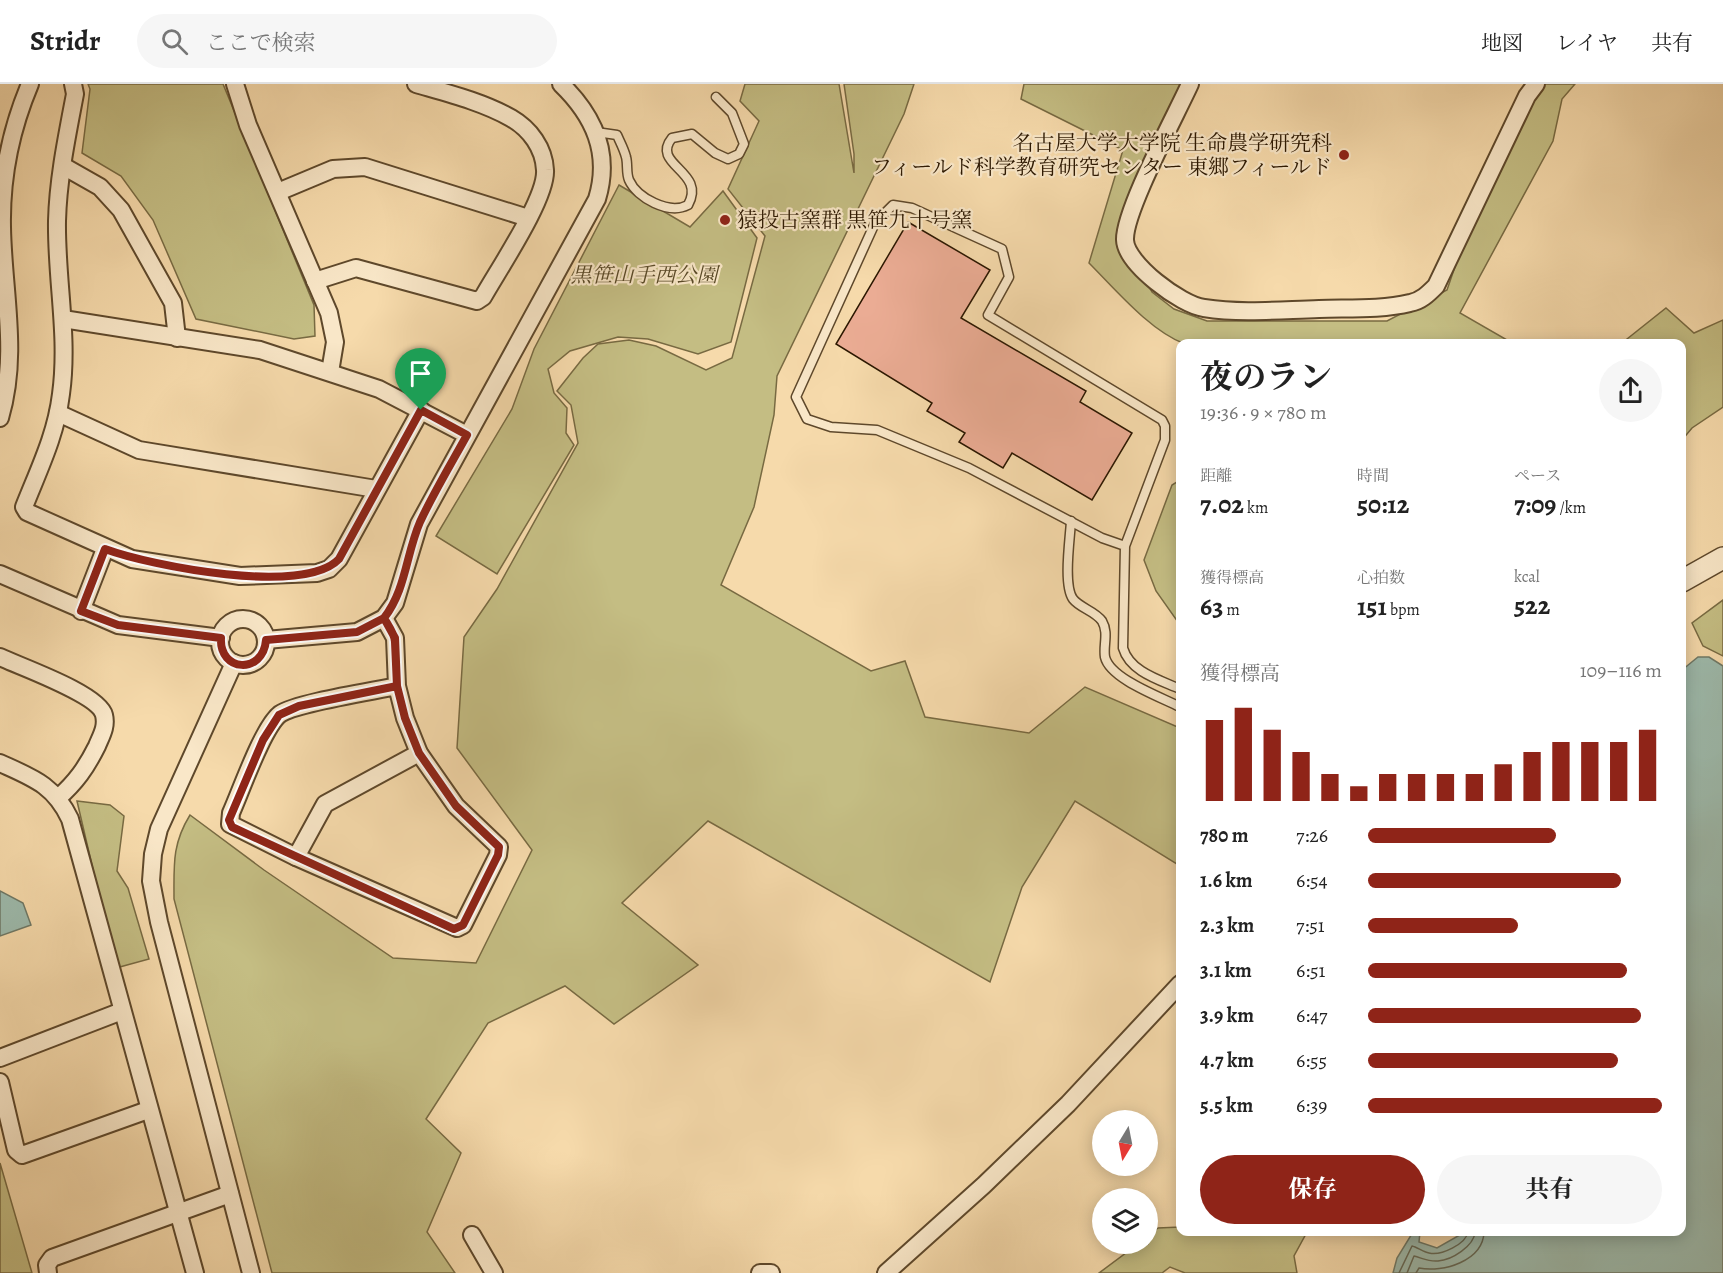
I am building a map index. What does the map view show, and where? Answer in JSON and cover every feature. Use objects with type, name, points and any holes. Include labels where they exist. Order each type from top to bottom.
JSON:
[{"type":"street","points":[[0,418],[8,384],[11,337],[2,229],[2,200],[11,143],[30,84]]},
{"type":"street","points":[[74,84],[75,94],[63,166],[57,224],[64,371],[58,413],[45,459],[24,507],[25,511],[105,549],[132,559],[240,576],[317,573],[329,569],[339,559],[421,410]]},
{"type":"street","points":[[315,281],[356,268],[374,271],[469,301],[477,301],[483,297],[528,218],[541,192],[545,171],[537,141],[525,128],[503,114],[416,84]]},
{"type":"street","points":[[266,640],[357,632],[384,618],[395,603],[419,524],[594,208],[602,183],[603,166],[596,132],[590,119],[561,84]]},
{"type":"street","points":[[1190,84],[1131,211],[1125,239],[1127,250],[1143,269],[1179,300],[1203,308],[1244,311],[1365,308],[1411,303],[1426,296],[1436,286],[1457,237],[1527,96],[1536,84]]},
{"type":"street","points":[[239,85],[248,125],[333,326],[335,342],[330,372]]},
{"type":"street","points":[[63,166],[100,187],[121,210],[173,303],[177,338]]},
{"type":"street","points":[[278,192],[333,169],[350,166],[365,168],[528,218]]},
{"type":"street","points":[[63,319],[260,350],[379,389],[467,435]]},
{"type":"street","points":[[58,413],[139,450],[376,489]]},
{"type":"street","points":[[81,611],[105,549]]},
{"type":"street","points":[[1686,579],[1723,558]]},
{"type":"street","points":[[0,574],[81,611],[118,625],[221,638]]},
{"type":"street","points":[[384,618],[395,638],[397,686],[405,718],[419,753],[456,806],[499,847],[498,855],[461,927],[454,929],[296,857],[230,824],[229,817],[273,722],[292,708],[397,686]]},
{"type":"street","points":[[247,620],[261,628],[266,640],[265,650],[255,662],[248,665],[234,663],[222,652],[221,638],[227,626],[247,620]]},
{"type":"street","points":[[0,657],[77,692],[100,706],[103,712],[105,729],[86,769],[58,798]]},
{"type":"street","points":[[234,663],[162,822],[153,854],[151,881],[159,922],[251,1273]]},
{"type":"street","points":[[296,857],[325,804],[419,753]]},
{"type":"street","points":[[0,763],[44,784],[58,798],[73,828],[148,1110],[195,1273]]},
{"type":"street","points":[[886,1273],[984,1185],[1068,1104],[1176,988]]},
{"type":"street","points":[[0,1058],[122,1011]]},
{"type":"street","points":[[0,1082],[16,1150],[22,1155],[148,1110]]},
{"type":"street","points":[[48,1273],[47,1265],[52,1258],[230,1194]]},
{"type":"street","points":[[472,1235],[494,1273]]},
{"type":"street","points":[[760,1273],[771,1273]]},
{"type":"lane","points":[[596,132],[617,135],[626,157],[628,179],[639,194],[667,207],[681,209],[688,206],[693,192],[690,179],[669,160],[667,148],[672,138],[692,134],[715,153],[728,159],[739,154],[744,144],[732,112],[716,97]]},
{"type":"lane","points":[[1125,546],[1102,538],[969,468],[877,430],[831,427],[807,419],[796,397],[874,222],[893,205],[912,207],[1002,249],[1010,277],[988,315],[1162,420],[1165,426],[1165,440],[1125,546],[1125,654],[1141,672],[1176,687]]},
{"type":"lane","points":[[1071,521],[1068,572],[1071,595],[1074,601],[1100,619],[1104,626],[1107,663],[1119,676],[1176,705]]},
{"type":"green space","points":[[88,84],[223,84],[314,305],[315,336],[294,339],[196,319],[153,220],[121,176],[82,153],[90,89]]},
{"type":"green space","points":[[745,84],[839,84],[854,173],[854,154],[844,84],[914,84],[904,114],[777,376],[774,415],[754,507],[721,585],[871,671],[905,661],[925,717],[1029,733],[1085,687],[1176,726],[1176,864],[1075,801],[1022,887],[990,982],[708,821],[622,903],[698,965],[614,1024],[565,986],[488,1023],[426,1119],[461,1153],[427,1232],[455,1273],[272,1273],[174,899],[174,865],[180,836],[190,815],[264,870],[393,958],[476,963],[532,850],[457,748],[464,637],[497,589],[578,443],[571,405],[557,391],[583,358],[598,344],[629,340],[656,346],[706,370],[732,358],[765,236],[728,189],[759,121],[740,101]]},
{"type":"green space","points":[[1024,84],[1184,84],[1121,235],[1152,292],[1174,309],[1207,321],[1387,321],[1447,290],[1471,220],[1531,84],[1575,84],[1562,99],[1553,141],[1460,313],[1505,339],[1176,340],[1172,338],[1146,320],[1089,263],[1123,150],[1021,99]]},
{"type":"green space","name":"黒笹山手西公園","points":[[619,185],[690,227],[723,191],[757,238],[731,342],[698,354],[648,339],[618,337],[570,351],[548,369],[554,393],[567,408],[566,433],[574,445],[497,574],[436,536],[512,409],[534,349]]},
{"type":"green space","points":[[1666,308],[1694,333],[1723,320],[1723,407],[1692,428],[1686,435],[1686,339],[1627,339]]},
{"type":"green space","points":[[1176,482],[1176,619],[1156,591],[1144,560],[1172,485]]},
{"type":"green space","points":[[1723,600],[1723,656],[1703,646],[1692,623]]},
{"type":"green space","points":[[77,801],[110,805],[124,816],[117,871],[128,888],[149,959],[116,968]]},
{"type":"green space","points":[[0,1163],[32,1273],[0,1273]]},
{"type":"green space","points":[[1176,1227],[1176,1236],[1305,1236],[1294,1256],[1297,1273],[1185,1273],[1170,1267],[1162,1273],[1099,1273],[1125,1254],[1158,1254],[1158,1228]]},
{"type":"water","points":[[1698,657],[1709,657],[1723,666],[1723,1273],[1393,1273],[1397,1258],[1411,1236],[1420,1236],[1419,1242],[1437,1248],[1458,1236],[1686,1236],[1686,667]]},
{"type":"water","points":[[0,891],[23,903],[31,925],[0,936]]},
{"type":"building","points":[[908,222],[990,270],[961,318],[1086,391],[1080,402],[1132,433],[1092,500],[1012,453],[1003,468],[959,442],[965,433],[927,411],[932,403],[836,344]]},
{"type":"place","name":"名古屋大学大学院 生命農学研究科 フィールド科学教育研究センター 東郷フィールド","points":[[1344,155]]},
{"type":"place","name":"猿投古窯群 黒笹九十号窯","points":[[725,220]]},
{"type":"route","points":[[421,410],[347,546],[329,569],[310,574],[240,576],[132,559],[105,549],[81,611],[118,625],[221,638],[220,645],[226,658],[240,665],[248,665],[261,657],[265,650],[266,640],[357,632],[384,618],[395,638],[397,686],[405,718],[419,753],[456,806],[499,847],[498,855],[463,925],[454,929],[232,827],[229,820],[263,740],[279,715],[299,706],[397,686],[395,642],[395,638],[393,633],[384,618],[395,603],[401,589],[419,524],[467,435],[421,410]]}]
